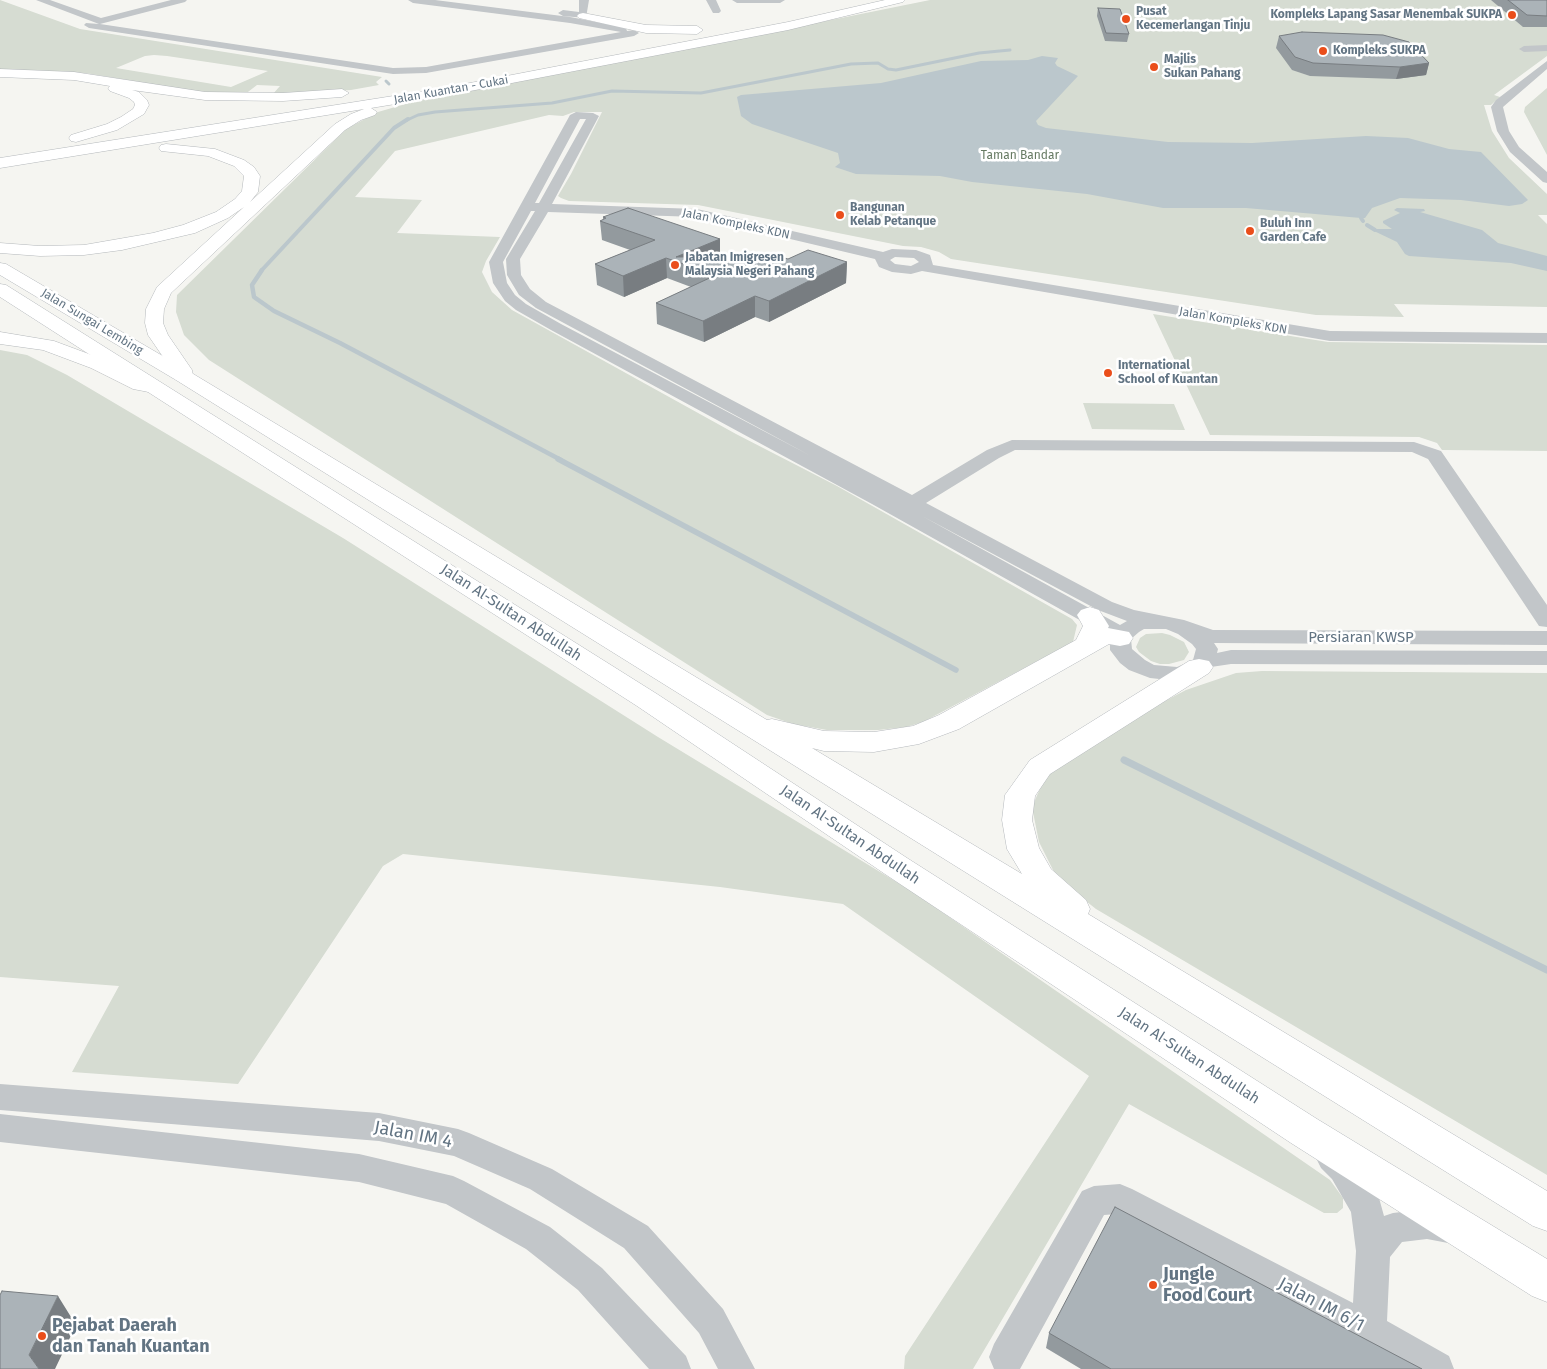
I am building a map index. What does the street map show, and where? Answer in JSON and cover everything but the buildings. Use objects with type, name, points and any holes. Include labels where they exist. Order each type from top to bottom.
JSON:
[{"type":"main road","name":"Jalan Kuantan - Cukai","points":[[7,153],[443,87],[866,0]]},
{"type":"main road","name":"Jalan Kuantan - Cukai","points":[[0,164],[788,26],[899,0]]},
{"type":"main road","points":[[583,16],[654,30],[683,31],[737,28]]},
{"type":"main road","points":[[566,61],[633,45],[643,39],[641,35],[634,33]]},
{"type":"main road","points":[[0,75],[74,76],[205,96],[283,97],[359,91]]},
{"type":"main road","points":[[0,75],[54,77],[94,83],[134,95],[140,100],[142,105],[126,120],[105,129],[72,139],[7,153]]},
{"type":"main road","points":[[388,88],[443,87]]},
{"type":"main road","points":[[183,376],[182,370],[158,335],[154,323],[155,309],[163,291],[340,127],[356,117],[443,87]]},
{"type":"main road","points":[[0,248],[40,251],[84,250],[122,246],[156,238],[189,229],[222,215],[241,202],[250,192],[252,184],[252,176],[249,170],[239,163],[218,155],[191,149],[146,147],[60,154]]},
{"type":"main road","name":"Jalan Sungai Lembing","points":[[0,268],[183,376]]},
{"type":"main road","name":"Jalan Sungai Lembing","points":[[0,290],[154,387]]},
{"type":"main road","points":[[0,338],[47,346],[98,364],[140,385],[154,387]]},
{"type":"main road","name":"Jalan Al-Sultan Abdullah","points":[[183,376],[1547,1213]]},
{"type":"main road","name":"Jalan Al-Sultan Abdullah","points":[[154,387],[647,700],[896,866],[1304,1131],[1547,1282]]},
{"type":"main road","points":[[1087,646],[1096,626],[1090,615]]},
{"type":"main road","points":[[729,711],[785,732],[824,741],[874,742],[919,735],[949,722],[1104,636],[1121,636]]},
{"type":"main road","points":[[1112,945],[1040,877],[1023,849],[1017,820],[1020,795],[1040,767],[1202,665]]},
{"type":"street","points":[[41,0],[100,21],[175,1]]},
{"type":"street","points":[[413,0],[570,20],[634,33]]},
{"type":"street","points":[[458,0],[583,16],[584,0]]},
{"type":"street","points":[[711,0],[716,11]]},
{"type":"street","points":[[737,0],[780,0]]},
{"type":"street","points":[[89,25],[393,71],[426,70],[634,33]]},
{"type":"street","points":[[1524,49],[1547,48]]},
{"type":"street","points":[[1547,64],[1500,102],[1497,107],[1503,131],[1514,149],[1547,179]]},
{"type":"street","points":[[1514,106],[1540,85]]},
{"type":"street","points":[[535,207],[593,116],[576,115],[535,207],[513,260],[512,269],[519,286],[541,305],[650,371],[886,496],[1090,615],[1121,636]]},
{"type":"street","points":[[1532,151],[1547,164]]},
{"type":"street","name":"Jalan Kompleks KDN","points":[[535,207],[697,213],[884,257],[892,253],[911,253],[921,256],[924,264],[1329,332],[1547,338]]},
{"type":"street","name":"Jalan Kompleks KDN","points":[[1329,332],[1547,328]]},
{"type":"street","points":[[913,503],[993,454],[1012,445],[1414,447],[1434,455],[1547,621]]},
{"type":"street","points":[[886,496],[913,503],[1104,606],[1128,616],[1171,624],[1194,634],[1204,644],[1207,655],[1202,665]]},
{"type":"street","name":"Persiaran KWSP","points":[[1547,638],[1232,638],[1211,636],[1171,624],[1142,623],[1131,627],[1121,636],[1122,650],[1128,658],[1150,670],[1178,674],[1231,657],[1547,658]]},
{"type":"street","name":"Jalan IM 4","points":[[0,1097],[380,1127],[458,1143],[541,1179],[636,1237],[711,1321],[737,1369]]},
{"type":"street","points":[[0,1128],[359,1168],[453,1191],[538,1238],[590,1279],[673,1369]]},
{"type":"street","points":[[1304,1131],[1343,1169],[1367,1209],[1373,1251],[1369,1330]]},
{"type":"street","name":"Jalan IM 6/1","points":[[1007,1357],[1094,1201],[1120,1199],[1369,1330],[1436,1369]]},
{"type":"street","points":[[1373,1251],[1392,1228],[1427,1224],[1469,1233]]},
{"type":"green space","points":[[0,0],[80,29],[382,77],[376,82],[379,85],[351,90],[272,95],[280,86],[257,85],[244,95],[194,91],[85,73],[0,70]],"holes":[[[145,56],[167,56],[268,71],[231,87],[116,68]]]},
{"type":"green space","name":"Taman Bandar","points":[[930,0],[1547,0],[1547,56],[1494,95],[1500,97],[1491,105],[1484,105],[1492,131],[1509,158],[1547,194],[1547,215],[1538,215],[1547,224],[1547,307],[1394,304],[1404,317],[1316,315],[951,259],[939,252],[921,247],[903,246],[698,205],[569,201],[561,198],[558,196],[602,112],[574,112],[563,116],[549,115],[395,151],[355,197],[422,200],[397,233],[500,237],[482,272],[492,292],[512,310],[736,434],[837,486],[1072,619],[1077,625],[1073,642],[923,722],[906,727],[878,730],[827,730],[793,724],[767,715],[209,360],[184,335],[176,312],[177,295],[346,129],[378,112],[416,101]]},
{"type":"green space","points":[[1547,88],[1547,155],[1524,112],[1525,107]]},
{"type":"green space","points":[[1153,314],[1328,342],[1547,345],[1547,451],[1442,450],[1437,443],[1419,437],[1210,435]]},
{"type":"green space","points":[[0,350],[27,355],[67,375],[343,538],[658,737],[913,892],[1330,1180],[1343,1198],[1343,1208],[1337,1213],[1324,1213],[1129,1104],[973,1369],[904,1369],[905,1356],[1089,1076],[843,904],[720,887],[403,854],[383,866],[238,1084],[72,1072],[119,986],[0,977]]},
{"type":"green space","points":[[1083,403],[1174,404],[1185,430],[1092,429]]},
{"type":"green space","points":[[1162,633],[1184,642],[1189,652],[1184,660],[1160,664],[1151,661],[1139,652],[1136,647],[1140,638],[1146,634]]},
{"type":"green space","points":[[1262,671],[1547,673],[1547,1175],[1096,909],[1057,878],[1039,842],[1032,807],[1046,775],[1163,702],[1186,690],[1236,673]]},
{"type":"shaded area","points":[[1042,56],[1058,58],[1055,63],[1057,66],[1078,76],[1036,121],[1038,125],[1046,128],[1168,142],[1252,143],[1366,136],[1408,138],[1449,149],[1481,152],[1528,200],[1522,204],[1509,206],[1461,200],[1400,198],[1372,208],[1365,218],[1361,218],[1246,208],[1163,208],[1087,194],[972,182],[940,176],[856,174],[835,167],[840,163],[838,153],[752,124],[741,116],[737,97],[741,95],[881,83],[981,61],[1028,60]]},
{"type":"shaded area","points":[[1397,208],[1424,209],[1425,211],[1420,212],[1482,230],[1498,243],[1547,256],[1547,271],[1511,263],[1409,256],[1405,254],[1397,242],[1374,231],[1376,229],[1392,229],[1383,221],[1400,213],[1394,210]]},
{"type":"waterway","points":[[405,121],[418,115],[435,112],[552,103],[612,91],[701,93],[851,64],[878,63],[888,69],[896,70],[979,53],[1010,50]]},
{"type":"waterway","points":[[386,81],[389,84]]},
{"type":"waterway","points":[[261,271],[394,128],[408,119]]},
{"type":"waterway","points":[[1367,225],[1375,230]]},
{"type":"waterway","points":[[262,270],[252,285],[254,297],[274,311],[340,343],[561,460]]},
{"type":"waterway","points":[[558,459],[956,670]]},
{"type":"waterway","points":[[1124,760],[1547,970]]},
{"type":"place","name":"Kompleks Lapang Sasar Menembak SUKPA","points":[[1512,15]]},
{"type":"place","name":"Pusat Kecemerlangan Tinju","points":[[1126,19]]},
{"type":"place","name":"Kompleks SUKPA","points":[[1323,51]]},
{"type":"place","name":"Majlis Sukan Pahang","points":[[1154,67]]},
{"type":"place","name":"Bangunan Kelab Petanque","points":[[840,215]]},
{"type":"place","name":"Buluh Inn Garden Cafe","points":[[1250,231]]},
{"type":"place","name":"Jabatan Imigresen Malaysia Negeri Pahang","points":[[675,265]]},
{"type":"place","name":"International School of Kuantan","points":[[1108,373]]},
{"type":"place","name":"Jungle Food Court","points":[[1153,1285]]},
{"type":"place","name":"Pejabat Daerah dan Tanah Kuantan","points":[[42,1336]]}]
